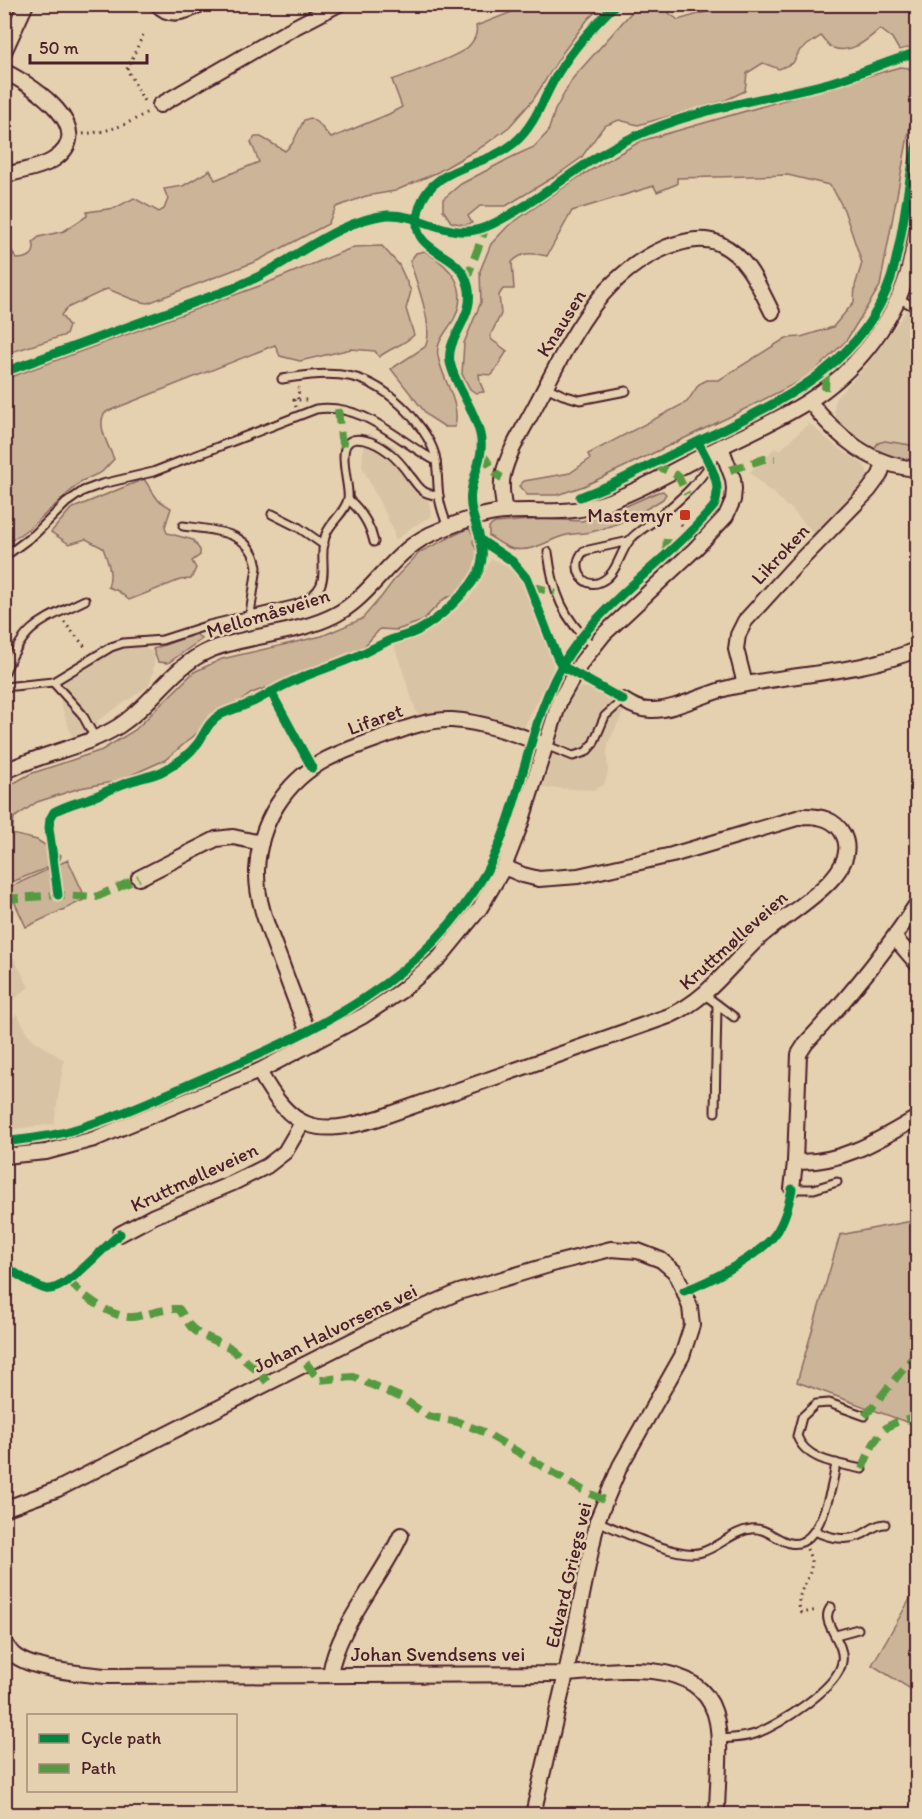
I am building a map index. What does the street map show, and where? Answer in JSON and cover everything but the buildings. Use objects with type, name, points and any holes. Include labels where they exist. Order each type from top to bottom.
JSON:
[{"type":"street","points":[[4,52],[26,4]]},
{"type":"street","points":[[157,4],[164,11],[173,13],[201,4]]},
{"type":"street","points":[[160,105],[293,27],[339,4]]},
{"type":"street","points":[[4,71],[60,111],[68,123],[69,135],[64,149],[55,159],[47,164],[4,176]]},
{"type":"street","name":"Mellomåsveien","points":[[4,772],[109,732],[137,714],[177,671],[197,657],[232,643],[313,624],[334,616],[353,603],[406,549],[421,539],[485,515],[505,512],[560,511],[593,506],[617,497],[721,447],[809,401],[833,383],[858,359],[881,329],[898,297],[911,262],[918,221]]},
{"type":"street","name":"Knausen","points":[[505,512],[502,486],[505,466],[583,320],[605,290],[630,267],[674,245],[702,240],[719,243],[746,264],[772,312]]},
{"type":"street","points":[[809,401],[825,422],[861,451],[885,463],[918,469]]},
{"type":"street","points":[[4,1156],[53,1150],[94,1139],[259,1071],[363,1016],[393,997],[440,957],[468,925],[504,867],[567,686],[593,646],[695,549],[726,516],[733,500],[734,489],[733,479],[721,447]]},
{"type":"street","name":"Likroken","points":[[745,684],[736,649],[741,628],[795,566],[869,490],[880,475],[885,463]]},
{"type":"street","points":[[623,700],[640,708],[655,710],[745,684],[876,664],[918,650]]},
{"type":"street","name":"Lifaret","points":[[313,1043],[262,908],[257,883],[261,843],[268,820],[278,801],[304,774],[326,759],[424,723],[452,720],[482,725],[545,745]]},
{"type":"street","name":"Kruttmølleveien","points":[[259,1071],[277,1101],[287,1112],[302,1123],[336,1129],[379,1118],[669,1016],[688,1007],[705,994],[762,934],[838,874],[845,862],[847,850],[844,837],[836,825],[824,817],[814,816],[796,817],[672,855],[562,879],[531,878],[504,867]]},
{"type":"street","points":[[139,878],[216,838],[233,837],[261,843]]},
{"type":"street","points":[[792,1189],[799,1054],[895,938],[918,902]]},
{"type":"street","points":[[895,938],[918,965]]},
{"type":"street","points":[[795,1162],[819,1162],[842,1156],[918,1117]]},
{"type":"street","name":"Kruttmølleveien","points":[[120,1234],[154,1216],[267,1166],[285,1152],[302,1123]]},
{"type":"street","name":"Johan Halvorsens vei","points":[[4,1509],[58,1489],[381,1326],[459,1292],[611,1249],[638,1251],[661,1260],[675,1272],[684,1291]]},
{"type":"street","name":"Edvard Griegs vei","points":[[534,1815],[597,1521],[620,1466],[682,1356],[692,1325],[690,1306],[684,1291]]},
{"type":"street","name":"Johan Svendsens vei","points":[[330,1674],[332,1660],[356,1613],[391,1558],[401,1535]]},
{"type":"street","name":"Johan Svendsens vei","points":[[4,1642],[9,1661],[68,1673],[106,1676],[566,1674],[632,1671],[676,1675],[695,1685],[708,1700],[716,1718],[717,1815]]},
{"type":"lane","points":[[898,297],[918,309]]},
{"type":"lane","points":[[282,379],[329,374],[356,377],[374,383],[399,403],[420,427],[431,445],[436,461],[439,496],[448,527]]},
{"type":"lane","points":[[546,387],[580,400],[626,392]]},
{"type":"lane","points":[[4,557],[35,534],[66,503],[82,491],[153,472],[316,410],[338,409],[360,415],[388,429],[436,461]]},
{"type":"lane","points":[[4,687],[53,682],[94,657],[123,643],[162,640],[250,614],[297,604],[313,595],[320,586],[324,574],[326,532],[348,499],[344,459],[345,448],[351,442],[360,439],[367,440],[389,452],[419,488],[427,494],[439,496]]},
{"type":"lane","points":[[629,541],[584,551],[579,556],[576,565],[579,574],[593,584],[602,582],[611,573],[629,541],[701,479],[721,447]]},
{"type":"lane","points":[[348,499],[367,521],[374,542]]},
{"type":"lane","points":[[272,514],[298,527],[324,545]]},
{"type":"lane","points":[[183,526],[234,536],[249,546],[256,559],[257,567],[250,614]]},
{"type":"lane","points":[[548,552],[553,582],[562,607],[576,628],[593,646]]},
{"type":"lane","points":[[4,674],[16,647],[27,634],[44,620],[85,600]]},
{"type":"lane","points":[[53,682],[82,714],[95,738]]},
{"type":"lane","points":[[545,745],[573,756],[586,752],[593,744],[609,710],[623,700]]},
{"type":"lane","points":[[705,994],[734,1017]]},
{"type":"lane","points":[[715,1112],[717,1005]]},
{"type":"lane","points":[[792,1189],[814,1189],[837,1182]]},
{"type":"lane","points":[[862,1469],[809,1453],[803,1448],[797,1436],[802,1417],[810,1407],[821,1403],[837,1405],[865,1416]]},
{"type":"lane","points":[[597,1521],[667,1549],[691,1554],[704,1552],[740,1532],[755,1528],[791,1543],[804,1541],[815,1531],[833,1481],[836,1463]]},
{"type":"lane","points":[[815,1531],[827,1536],[848,1538],[863,1534],[877,1525],[885,1524]]},
{"type":"lane","points":[[718,1739],[754,1734],[782,1719],[833,1680],[842,1663],[842,1648],[827,1620],[827,1612],[831,1607]]},
{"type":"lane","points":[[836,1635],[858,1629]]},
{"type":"path","points":[[69,135],[111,130],[126,125],[150,111],[127,69],[143,35]]},
{"type":"path","points":[[298,399],[299,388]]},
{"type":"path","points":[[681,524],[687,533]]},
{"type":"path","points":[[60,612],[66,625],[94,657]]},
{"type":"path","points":[[804,1541],[811,1566],[800,1596],[800,1610],[802,1613],[819,1609]]},
{"type":"shaded area","points":[[530,5],[603,5],[588,19],[564,51],[533,100],[509,127],[483,146],[438,172],[395,191],[366,196],[336,207],[328,224],[257,261],[148,303],[107,289],[67,308],[61,315],[69,326],[66,335],[5,354],[5,249],[12,251],[16,259],[28,257],[34,250],[33,242],[39,237],[64,231],[87,216],[87,212],[115,208],[134,198],[159,212],[164,209],[168,199],[164,189],[183,186],[210,170],[215,180],[259,162],[251,142],[255,137],[261,137],[285,151],[292,144],[304,120],[310,118],[319,124],[331,138],[389,114],[402,107],[392,80],[454,56],[474,40],[476,26]]},
{"type":"shaded area","points":[[638,5],[666,5],[669,13],[678,20],[730,5],[917,5],[917,46],[899,50],[892,38],[880,29],[858,46],[845,50],[831,47],[821,36],[800,50],[793,63],[779,69],[763,63],[747,73],[745,91],[726,100],[638,125],[619,120],[604,126],[581,158],[557,175],[506,206],[480,206],[468,216],[472,223],[465,225],[451,222],[443,210],[443,199],[461,184],[534,147],[548,132],[555,110],[573,78]]},
{"type":"shaded area","points":[[900,67],[909,68],[917,88],[880,286],[846,341],[808,377],[727,418],[584,486],[557,495],[527,495],[519,486],[524,481],[570,473],[590,459],[588,454],[687,402],[699,384],[707,380],[719,380],[786,338],[801,337],[833,327],[854,302],[855,286],[862,263],[844,210],[833,189],[829,185],[788,175],[677,178],[677,184],[657,192],[654,186],[572,211],[547,256],[528,254],[512,262],[514,289],[503,289],[499,295],[501,314],[490,336],[507,351],[492,375],[479,374],[484,392],[476,393],[470,389],[462,374],[464,343],[481,302],[480,271],[491,244],[508,226],[579,177],[641,141]]},
{"type":"shaded area","points":[[382,246],[399,265],[411,291],[406,309],[414,335],[379,357],[375,351],[351,349],[300,361],[280,356],[275,345],[106,412],[102,429],[114,459],[102,472],[82,481],[32,526],[5,545],[5,379],[262,285],[354,247]]},
{"type":"shaded area","points":[[425,251],[450,271],[459,288],[458,308],[438,346],[440,365],[455,409],[455,427],[445,427],[428,416],[391,369],[425,347],[428,328],[424,305],[410,261],[416,253]]},
{"type":"shaded area","points":[[917,287],[917,446],[885,441],[878,443],[873,450],[850,435],[837,421],[834,411],[835,399],[866,366],[903,316]]},
{"type":"shaded area","points":[[809,423],[837,447],[863,464],[868,476],[853,497],[814,534],[790,507],[787,507],[772,491],[771,493],[750,472],[775,448],[779,451]]},
{"type":"shaded area","points":[[368,433],[394,446],[424,484],[432,516],[412,527],[395,541],[393,529],[362,467]]},
{"type":"shaded area","points":[[885,441],[917,446],[917,462],[899,460],[873,450],[878,443]]},
{"type":"shaded area","points":[[144,479],[158,500],[171,508],[165,527],[167,533],[193,540],[200,550],[200,555],[192,561],[196,568],[191,579],[180,580],[129,600],[118,591],[108,587],[110,572],[103,548],[86,539],[69,544],[51,532],[71,509]]},
{"type":"shaded area","points":[[663,491],[666,494],[663,499],[620,523],[591,532],[563,536],[534,548],[521,550],[511,548],[489,536],[489,527],[495,523],[542,519],[582,521],[617,510]]},
{"type":"shaded area","points":[[467,529],[474,537],[473,542],[480,559],[476,574],[462,591],[444,599],[422,621],[397,630],[380,629],[357,654],[332,662],[303,683],[292,678],[252,693],[209,723],[165,760],[118,781],[80,788],[37,802],[14,818],[12,834],[37,840],[61,855],[59,863],[5,883],[5,788],[30,774],[102,750],[135,730],[194,672],[222,659],[322,636],[362,619],[420,552]]},
{"type":"shaded area","points":[[491,559],[517,574],[524,585],[553,662],[553,672],[524,727],[472,712],[417,714],[394,645],[429,629],[470,597]]},
{"type":"shaded area","points":[[196,634],[202,639],[168,663],[158,662],[153,649]]},
{"type":"shaded area","points":[[124,645],[139,645],[155,653],[149,686],[97,721],[99,725],[72,737],[60,702],[67,692],[63,686],[64,682]]},
{"type":"shaded area","points":[[581,687],[588,688],[625,709],[608,743],[608,772],[604,785],[594,790],[543,787],[560,728],[574,692]]},
{"type":"shaded area","points":[[68,860],[86,899],[26,927],[8,888]]},
{"type":"shaded area","points":[[4,940],[29,987],[5,1007],[4,1007]]},
{"type":"shaded area","points":[[17,1014],[28,1034],[35,1041],[64,1060],[54,1124],[5,1130],[5,1023]]},
{"type":"shaded area","points":[[918,1220],[917,1426],[797,1382],[840,1235]]},
{"type":"shaded area","points":[[917,1587],[917,1693],[872,1665]]},
{"type":"marked path","points":[[466,280],[486,227]]},
{"type":"marked path","points":[[825,390],[826,370]]},
{"type":"marked path","points":[[338,409],[341,438],[345,448]]},
{"type":"marked path","points":[[481,454],[495,473],[502,478]]},
{"type":"marked path","points":[[730,470],[764,459],[775,459]]},
{"type":"marked path","points":[[653,464],[678,476],[687,494]]},
{"type":"marked path","points":[[666,554],[667,536]]},
{"type":"marked path","points":[[531,586],[555,593]]},
{"type":"marked path","points":[[4,899],[58,895],[96,897],[139,878]]},
{"type":"marked path","points":[[69,1281],[98,1305],[125,1317],[179,1309],[198,1333],[229,1347],[259,1372],[267,1382]]},
{"type":"marked path","points":[[865,1416],[918,1351]]},
{"type":"marked path","points":[[306,1363],[319,1380],[353,1377],[402,1398],[428,1416],[458,1422],[484,1432],[586,1492],[605,1500]]},
{"type":"marked path","points":[[862,1469],[871,1448],[887,1427],[905,1419],[918,1417]]},
{"type":"cycle path","points":[[58,895],[49,828],[54,812],[166,769],[190,752],[210,724],[220,715],[388,641],[417,631],[447,610],[471,584],[479,571],[482,559],[480,536],[471,504],[472,484],[480,456],[481,442],[477,424],[450,362],[450,352],[469,302],[469,290],[459,268],[432,249],[419,234],[417,223],[419,209],[425,195],[446,175],[502,151],[521,136],[528,128],[571,54],[616,4]]},
{"type":"cycle path","points":[[4,372],[228,290],[265,273],[324,238],[355,223],[387,215],[399,215],[456,231],[480,229],[516,211],[616,146],[655,128],[703,112],[828,83],[918,52]]},
{"type":"cycle path","points":[[580,497],[610,485],[776,402],[824,371],[845,352],[864,331],[879,306],[891,278],[918,140]]},
{"type":"cycle path","points":[[4,1142],[61,1133],[104,1120],[288,1041],[364,998],[399,973],[432,944],[461,910],[486,872],[499,846],[543,706],[569,654],[602,614],[697,525],[714,506],[717,497],[716,481],[698,442]]},
{"type":"cycle path","points":[[482,541],[512,561],[527,579],[562,666],[623,700]]},
{"type":"cycle path","points":[[271,692],[312,768]]},
{"type":"cycle path","points":[[684,1291],[734,1267],[769,1241],[782,1223],[792,1189]]},
{"type":"cycle path","points":[[4,1267],[41,1287],[54,1288],[74,1277],[120,1234]]},
{"type":"place","name":"Mastemyr","points":[[685,515]]}]
